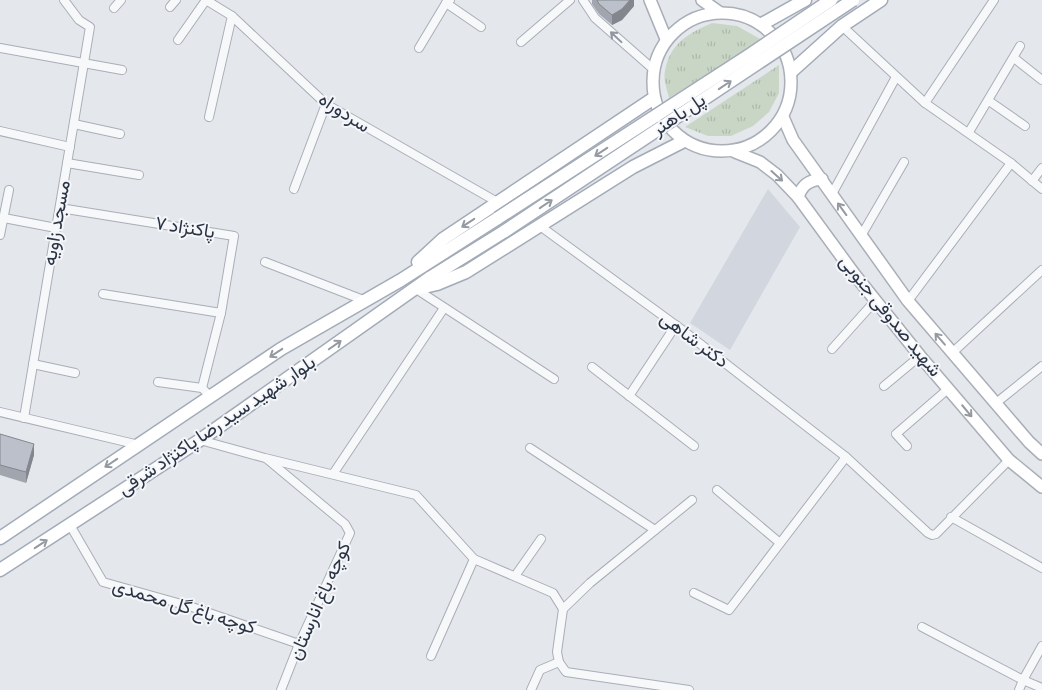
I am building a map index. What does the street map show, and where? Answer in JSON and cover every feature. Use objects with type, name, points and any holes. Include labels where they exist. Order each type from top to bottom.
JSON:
[{"type":"main road","points":[[650,0],[666,39]]},
{"type":"main road","points":[[702,0],[719,12]]},
{"type":"main road","name":"پل باهنر","points":[[422,265],[498,218],[832,0]]},
{"type":"main road","name":"پل باهنر","points":[[431,277],[505,231],[853,0]]},
{"type":"main road","points":[[792,71],[842,26],[881,0]]},
{"type":"main road","points":[[762,24],[797,2],[821,45]]},
{"type":"main road","points":[[719,12],[742,14],[762,24],[782,45],[792,71],[791,95],[784,117],[763,140],[735,152],[708,151],[684,141],[665,123],[654,98],[653,69],[666,39],[690,20],[719,12]]},
{"type":"main road","points":[[401,280],[423,256],[443,239],[654,98]]},
{"type":"main road","name":"شهید صدوقی جنوبی","points":[[784,117],[793,140],[908,301],[1029,442],[1042,454]]},
{"type":"main road","points":[[610,128],[633,168]]},
{"type":"main road","points":[[416,289],[438,284],[466,272],[633,168],[684,141]]},
{"type":"main road","name":"شهید صدوقی جنوبی","points":[[735,152],[760,162],[777,175],[798,197],[875,301],[920,356],[1009,460],[1042,487]]},
{"type":"main road","points":[[798,197],[805,185],[813,180],[822,179]]},
{"type":"main road","name":"بلوار شهید سید رضا پاکنژاد شرقی","points":[[0,538],[139,445],[206,392],[366,301],[422,265]]},
{"type":"main road","name":"بلوار شهید سید رضا پاکنژاد شرقی","points":[[0,570],[200,440],[431,277]]},
{"type":"main road","points":[[0,530],[18,526]]},
{"type":"street","name":"مسجد زاویه","points":[[24,418],[90,28],[78,20],[64,0]]},
{"type":"street","points":[[114,8],[121,0]]},
{"type":"street","points":[[170,7],[176,0]]},
{"type":"street","points":[[178,40],[206,0]]},
{"type":"street","name":"سردوراه","points":[[206,0],[232,16],[326,104],[498,203]]},
{"type":"street","points":[[522,42],[570,0]]},
{"type":"street","points":[[584,0],[595,18],[653,69]]},
{"type":"street","points":[[420,48],[448,1],[481,27]]},
{"type":"street","points":[[925,103],[991,2]]},
{"type":"street","points":[[209,117],[232,16]]},
{"type":"street","points":[[842,26],[925,103],[969,132],[1042,189]]},
{"type":"street","points":[[969,132],[1020,46]]},
{"type":"street","points":[[0,48],[122,70]]},
{"type":"street","points":[[1014,58],[1042,80]]},
{"type":"street","points":[[832,194],[896,77]]},
{"type":"street","points":[[989,101],[1025,126]]},
{"type":"street","points":[[294,189],[326,104]]},
{"type":"street","points":[[74,124],[120,134]]},
{"type":"street","points":[[0,131],[70,147]]},
{"type":"street","points":[[861,236],[904,162]]},
{"type":"street","points":[[68,163],[139,175]]},
{"type":"street","points":[[908,301],[1011,163]]},
{"type":"street","points":[[1032,181],[1042,168]]},
{"type":"street","points":[[0,235],[9,190]]},
{"type":"street","name":"پاکنژاد ۷","points":[[60,208],[234,236],[206,392]]},
{"type":"street","points":[[4,218],[56,228]]},
{"type":"street","name":"دکتر شاهی","points":[[540,226],[676,325],[846,457],[928,534],[936,534],[1009,460]]},
{"type":"street","points":[[265,262],[366,301]]},
{"type":"street","points":[[952,353],[1042,270]]},
{"type":"street","points":[[416,289],[554,379]]},
{"type":"street","points":[[103,294],[221,313]]},
{"type":"street","points":[[832,349],[875,301]]},
{"type":"street","points":[[333,474],[444,308]]},
{"type":"street","points":[[629,396],[676,325]]},
{"type":"street","points":[[884,386],[920,356]]},
{"type":"street","points":[[33,364],[75,373]]},
{"type":"street","points":[[996,403],[1042,366]]},
{"type":"street","points":[[592,367],[694,446]]},
{"type":"street","points":[[158,382],[206,392]]},
{"type":"street","points":[[907,446],[896,434],[948,389]]},
{"type":"street","points":[[0,412],[139,445]]},
{"type":"street","points":[[200,440],[416,495],[474,559],[553,593],[563,608]]},
{"type":"street","points":[[530,448],[655,530]]},
{"type":"street","points":[[694,593],[729,610],[846,457]]},
{"type":"street","name":"کوچه باغ انارستان","points":[[265,458],[345,524],[350,533],[299,644],[281,690]]},
{"type":"street","points":[[717,490],[780,544]]},
{"type":"street","points":[[688,690],[566,672],[559,662],[557,652],[563,608],[590,583],[692,500]]},
{"type":"street","points":[[951,517],[1042,568]]},
{"type":"street","name":"کوچه باغ گل محمدی","points":[[70,525],[103,582],[192,607],[299,644]]},
{"type":"street","points":[[515,576],[541,540]]},
{"type":"street","points":[[431,656],[474,559]]},
{"type":"street","points":[[922,627],[1042,688]]},
{"type":"street","points":[[1019,690],[1042,646]]},
{"type":"street","points":[[531,690],[542,668],[559,662]]},
{"type":"shaded area","points":[[768,189],[800,227],[730,350],[690,323]]},
{"type":"green space","points":[[712,23],[737,26],[762,40],[669,98],[665,74],[671,53],[688,35]]},
{"type":"green space","points":[[779,65],[779,93],[769,112],[753,126],[731,136],[708,136],[685,127]]},
{"type":"building","points":[[597,0],[630,0],[622,9],[612,15]]},
{"type":"building","points":[[0,434],[34,444],[26,472],[0,465]]}]
